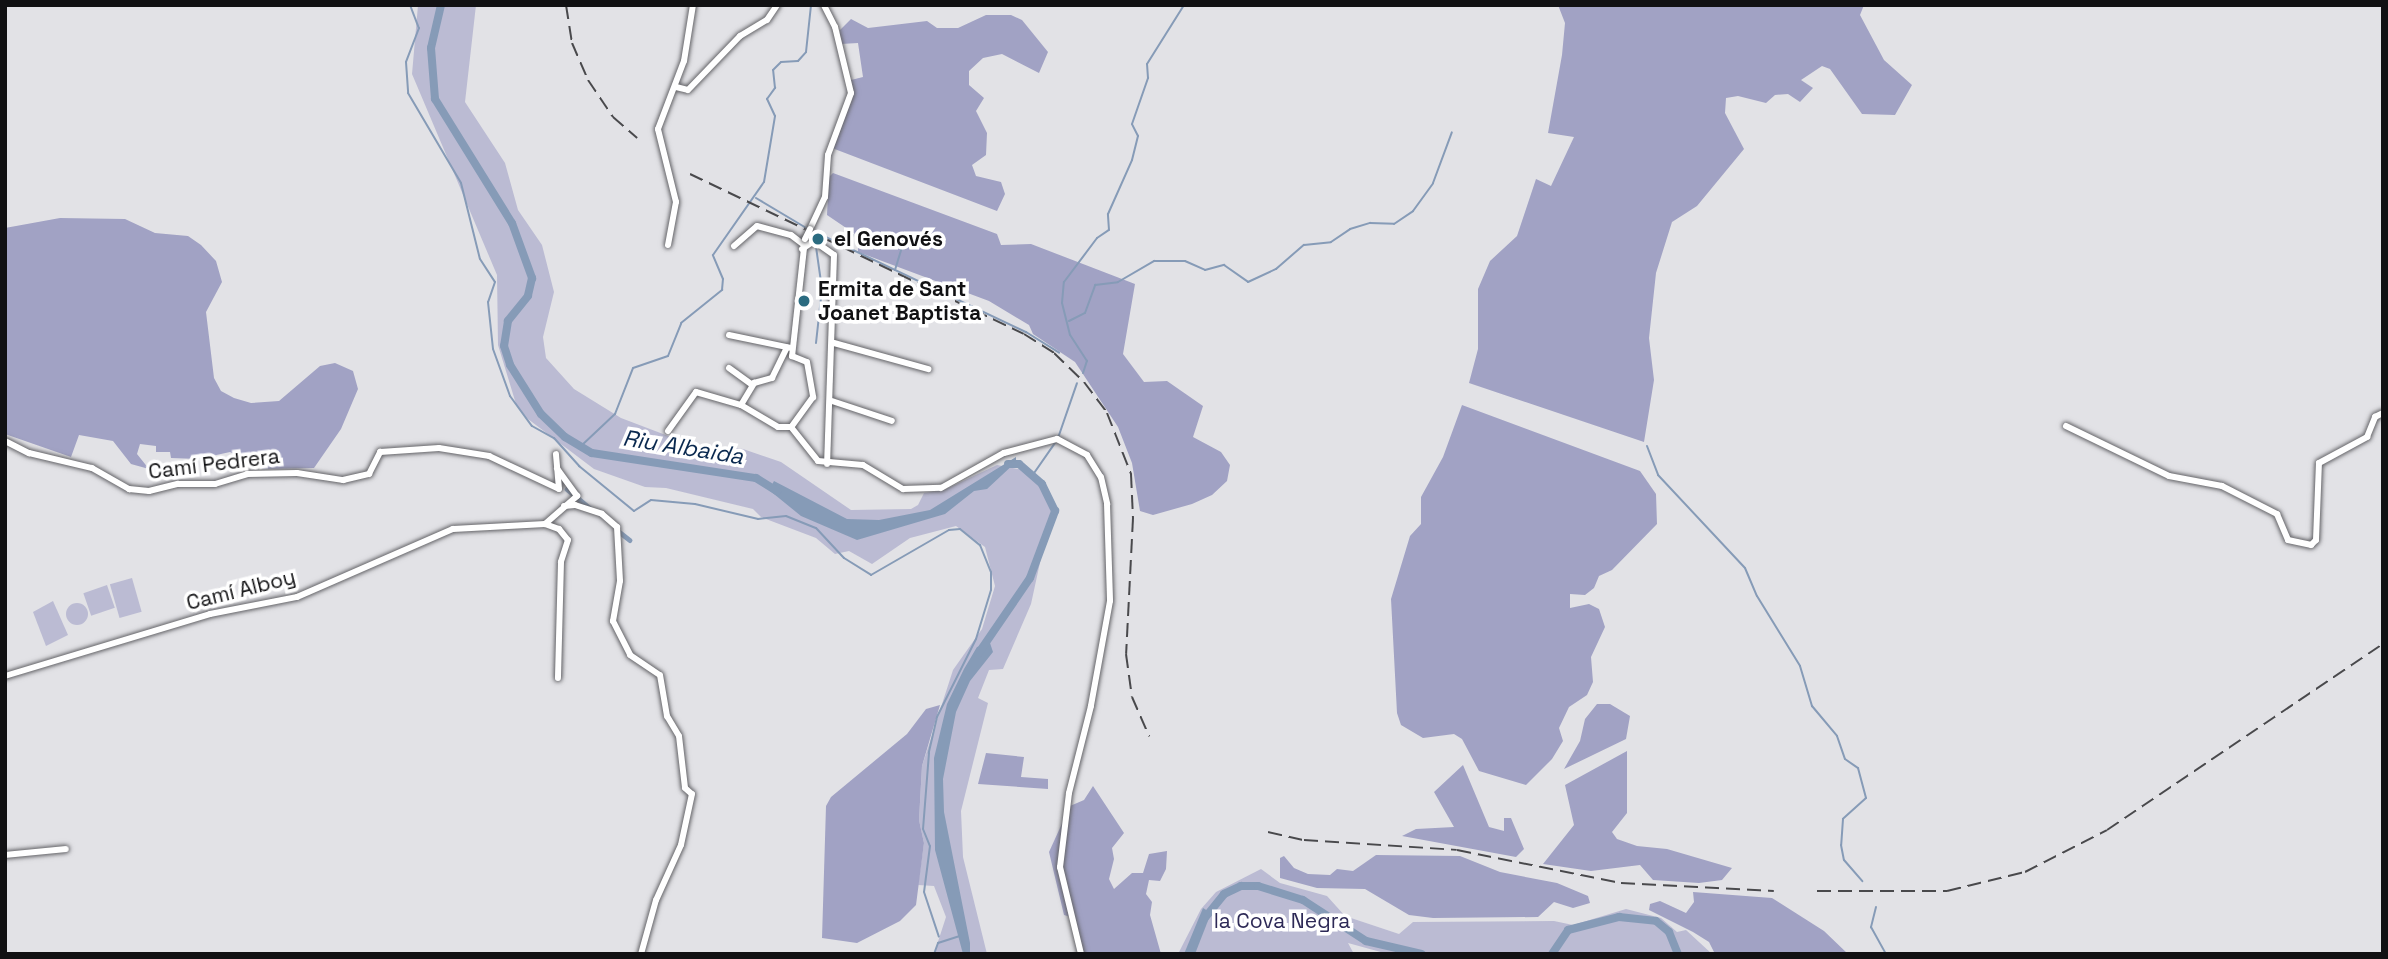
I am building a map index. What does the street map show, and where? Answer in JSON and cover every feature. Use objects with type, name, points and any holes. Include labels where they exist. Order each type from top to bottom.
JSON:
[{"type":"street","points":[[668,245],[676,202],[658,129],[676,87],[693,5]]},
{"type":"street","points":[[676,87],[688,90],[740,36],[765,22],[777,5]]},
{"type":"street","points":[[668,431],[696,392],[741,405],[780,428],[791,427],[808,407],[813,392],[806,360],[792,356],[790,348],[803,244],[825,197],[828,155],[851,93],[835,27],[824,5]]},
{"type":"street","points":[[734,246],[757,226],[788,234],[803,244],[814,241],[834,251],[834,343],[827,464]]},
{"type":"street","points":[[729,335],[790,348]]},
{"type":"street","points":[[834,343],[928,369]]},
{"type":"street","points":[[741,405],[752,385],[772,378],[790,348]]},
{"type":"street","points":[[729,368],[752,385]]},
{"type":"street","points":[[832,401],[892,421]]},
{"type":"street","points":[[2066,426],[2169,476],[2222,486],[2273,511],[2284,536],[2307,545],[2316,540],[2319,463],[2363,440],[2375,417],[2383,413]]},
{"type":"street","points":[[791,427],[818,461],[827,464],[863,465],[903,489],[942,488],[995,457],[1054,438],[1080,450],[1098,469],[1107,504],[1110,601],[1091,706],[1069,793],[1060,867],[1081,954]]},
{"type":"street","name":"Camí Pedrera","points":[[5,441],[29,453],[92,468],[138,491],[215,484],[247,474],[297,473],[343,480],[369,474],[380,452],[423,448],[489,456],[559,489],[557,467]]},
{"type":"street","points":[[556,454],[557,467],[577,495],[556,510],[545,524],[559,528],[568,540],[561,562],[558,678]]},
{"type":"street","points":[[556,510],[575,505],[602,514],[617,527],[620,581],[613,621],[631,655],[660,675],[667,716],[679,736],[685,788],[692,794],[681,845],[656,900],[640,954]]},
{"type":"street","name":"Camí Alboy","points":[[5,676],[249,603],[297,597],[453,529],[545,524]]},
{"type":"street","points":[[5,855],[66,849]]},
{"type":"green space","points":[[418,5],[476,5],[465,102],[505,163],[518,210],[542,245],[554,292],[543,337],[546,358],[574,389],[621,418],[713,453],[724,447],[743,449],[781,462],[851,510],[911,509],[918,505],[924,493],[944,490],[997,465],[1024,470],[1047,492],[1051,512],[1031,604],[1003,669],[989,670],[978,698],[988,703],[961,811],[963,857],[987,954],[934,954],[946,917],[934,886],[918,885],[924,843],[919,820],[922,766],[953,670],[982,629],[995,586],[985,547],[956,526],[910,538],[872,564],[849,551],[835,554],[816,538],[761,517],[753,509],[666,488],[645,487],[594,469],[528,419],[516,404],[498,345],[497,275],[412,74]]},
{"type":"green space","points":[[132,578],[142,612],[120,618],[110,584]]},
{"type":"green space","points":[[107,585],[115,608],[91,616],[83,593]]},
{"type":"green space","points":[[53,601],[68,635],[46,646],[33,612]]},
{"type":"green space","points":[[77,603],[85,606],[88,614],[85,622],[77,625],[69,622],[66,614],[69,606]]},
{"type":"green space","name":"la Cova Negra","points":[[1261,869],[1280,883],[1327,896],[1345,916],[1399,934],[1413,922],[1554,921],[1573,925],[1626,909],[1661,918],[1677,932],[1686,930],[1712,954],[1388,954],[1348,943],[1354,954],[1178,954],[1201,909],[1216,892]]},
{"type":"shaded area","points":[[1558,5],[1864,5],[1860,15],[1884,60],[1912,85],[1895,115],[1862,114],[1830,69],[1822,66],[1801,80],[1813,88],[1800,102],[1788,94],[1775,95],[1766,103],[1738,96],[1726,98],[1725,113],[1744,149],[1697,206],[1672,222],[1656,273],[1649,338],[1654,380],[1644,442],[1469,383],[1478,349],[1478,289],[1490,261],[1517,236],[1536,179],[1551,186],[1574,137],[1548,133],[1565,23]]},
{"type":"shaded area","points":[[986,15],[1011,15],[1022,20],[1048,52],[1039,73],[1002,54],[983,58],[969,71],[969,85],[984,98],[976,111],[987,133],[986,155],[972,165],[976,176],[1001,182],[1005,194],[997,211],[832,148],[852,100],[851,80],[863,77],[858,43],[841,44],[840,30],[851,19],[868,28],[927,21],[937,28],[958,28]]},
{"type":"shaded area","points":[[833,173],[997,234],[1001,245],[1031,244],[1135,284],[1123,354],[1144,382],[1167,381],[1203,406],[1193,437],[1221,452],[1230,465],[1227,481],[1212,495],[1192,504],[1153,515],[1140,511],[1132,463],[1118,427],[1075,362],[1033,334],[1029,325],[989,301],[858,252],[858,236],[827,215],[829,177]]},
{"type":"shaded area","points":[[60,218],[125,219],[155,233],[188,236],[201,245],[216,261],[222,282],[206,312],[214,378],[221,391],[234,398],[251,403],[279,401],[320,366],[335,363],[353,371],[358,389],[341,429],[314,468],[263,469],[230,452],[198,459],[171,458],[170,452],[156,452],[156,446],[140,444],[137,454],[149,469],[131,464],[113,441],[79,435],[71,457],[5,434],[5,228]]},
{"type":"shaded area","points":[[1462,405],[1640,471],[1656,494],[1657,524],[1612,570],[1599,576],[1594,588],[1585,595],[1570,594],[1570,608],[1589,604],[1599,609],[1605,627],[1591,657],[1593,682],[1587,695],[1569,707],[1559,728],[1563,741],[1552,759],[1526,785],[1479,771],[1462,739],[1454,734],[1423,738],[1401,725],[1397,713],[1391,599],[1410,536],[1421,524],[1421,497],[1443,457]]},
{"type":"shaded area","points":[[1016,457],[1016,462],[987,489],[974,491],[945,514],[857,540],[801,516],[769,490],[774,481],[847,519],[879,520],[930,510]]},
{"type":"shaded area","points":[[990,643],[993,652],[970,681],[956,712],[943,779],[944,812],[970,943],[970,954],[963,954],[935,850],[934,758],[947,704],[964,669],[977,647]]},
{"type":"shaded area","points":[[1597,704],[1610,704],[1630,716],[1626,739],[1564,769],[1580,741],[1585,719]]},
{"type":"shaded area","points":[[940,705],[922,766],[919,820],[924,843],[916,905],[900,921],[857,943],[822,938],[826,806],[831,797],[907,734],[926,709]]},
{"type":"shaded area","points":[[1627,751],[1627,813],[1612,832],[1617,839],[1637,846],[1667,849],[1732,868],[1722,880],[1699,883],[1653,880],[1640,865],[1591,871],[1543,864],[1574,825],[1565,785]]},
{"type":"shaded area","points":[[986,753],[1024,757],[1021,777],[1048,779],[1048,789],[978,784]]},
{"type":"shaded area","points":[[1463,765],[1489,827],[1504,831],[1504,818],[1511,818],[1524,849],[1516,857],[1402,836],[1416,829],[1454,827],[1434,792]]},
{"type":"shaded area","points":[[1093,786],[1124,833],[1112,848],[1114,859],[1109,879],[1114,889],[1132,873],[1143,873],[1149,854],[1167,851],[1166,869],[1160,881],[1149,880],[1146,894],[1152,902],[1150,915],[1161,954],[1083,954],[1074,918],[1064,915],[1049,852],[1070,806],[1084,800]]},
{"type":"shaded area","points":[[1376,855],[1460,856],[1500,872],[1557,883],[1588,896],[1590,903],[1573,908],[1554,902],[1538,917],[1433,918],[1409,915],[1365,889],[1317,888],[1280,878],[1280,858],[1284,856],[1294,868],[1308,874],[1330,875],[1337,869],[1353,871]]},
{"type":"shaded area","points":[[1693,892],[1772,898],[1824,931],[1848,954],[1715,954],[1709,942],[1649,910],[1650,904],[1660,901],[1686,913],[1694,902]]},
{"type":"shaded area","points":[[1203,908],[1211,913],[1195,954],[1184,954]]},
{"type":"waterway","points":[[410,5],[419,28],[406,62],[408,93],[461,183],[480,259],[495,282],[488,302],[493,349],[510,396],[532,426],[554,438],[579,466],[634,511],[651,500],[695,504],[758,519],[786,516],[816,528],[844,558],[871,575],[949,530],[960,529],[980,545],[991,572],[991,590],[976,639],[937,717],[929,753],[923,829],[930,846],[924,892],[939,937]]},
{"type":"waterway","name":"Riu Albaida","points":[[441,5],[431,48],[435,99],[512,223],[532,278],[528,296],[508,321],[504,346],[510,365],[541,414],[565,437],[592,453],[756,478],[777,491]]},
{"type":"waterway","points":[[581,446],[615,414],[633,368],[668,356],[681,323],[722,290],[723,279],[713,255],[764,182],[775,116],[767,99],[775,88],[773,70],[781,62],[798,61],[806,52],[811,5]]},
{"type":"waterway","points":[[1083,373],[1087,361],[1070,335],[1062,303],[1064,282],[1097,238],[1109,230],[1108,214],[1132,160],[1138,136],[1132,124],[1148,78],[1147,64],[1184,5]]},
{"type":"waterway","points":[[1069,321],[1085,313],[1095,285],[1118,282],[1154,261],[1185,261],[1205,270],[1224,265],[1248,282],[1276,269],[1304,245],[1331,242],[1350,229],[1370,223],[1394,224],[1413,211],[1433,183],[1452,132]]},
{"type":"waterway","points":[[756,198],[808,229]]},
{"type":"waterway","points":[[813,231],[1026,332],[1059,353]]},
{"type":"waterway","points":[[849,247],[853,235]]},
{"type":"waterway","points":[[895,270],[905,238]]},
{"type":"waterway","points":[[816,247],[822,289],[816,343]]},
{"type":"waterway","points":[[1058,438],[1077,383]]},
{"type":"waterway","points":[[1032,476],[1055,443]]},
{"type":"waterway","points":[[1647,446],[1658,475],[1745,568],[1757,596],[1800,666],[1812,706],[1837,736],[1845,759],[1858,768],[1866,798],[1843,819],[1841,845],[1844,860],[1862,881]]},
{"type":"waterway","name":"Riu Albaida","points":[[978,654],[1030,578],[1055,511],[1042,484],[1019,464],[1008,464]]},
{"type":"waterway","points":[[567,489],[591,509]]},
{"type":"waterway","points":[[617,530],[630,540]]},
{"type":"waterway","name":"Riu Albaida","points":[[1204,919],[1224,894],[1241,886],[1258,886],[1303,900],[1366,941],[1422,954]]},
{"type":"waterway","points":[[1876,907],[1871,927],[1886,954]]},
{"type":"waterway","name":"Riu Albaida","points":[[1552,954],[1568,930],[1619,917],[1656,921],[1669,932],[1678,954]]},
{"type":"waterway","points":[[934,954],[938,943],[959,936]]},
{"type":"railway","points":[[566,5],[572,43],[588,80],[613,117],[637,138]]},
{"type":"railway","points":[[690,174],[1024,334],[1054,353],[1084,382],[1107,413],[1131,474],[1133,518],[1126,654],[1132,697],[1149,736]]},
{"type":"railway","points":[[1817,891],[1947,891],[2025,872],[2107,830],[2383,644]]},
{"type":"railway","points":[[1268,832],[1304,840],[1457,850],[1621,883],[1774,891]]},
{"type":"place","name":"el Genovés","points":[[818,239]]},
{"type":"place","name":"Ermita de Sant Joanet Baptista","points":[[804,301]]}]
